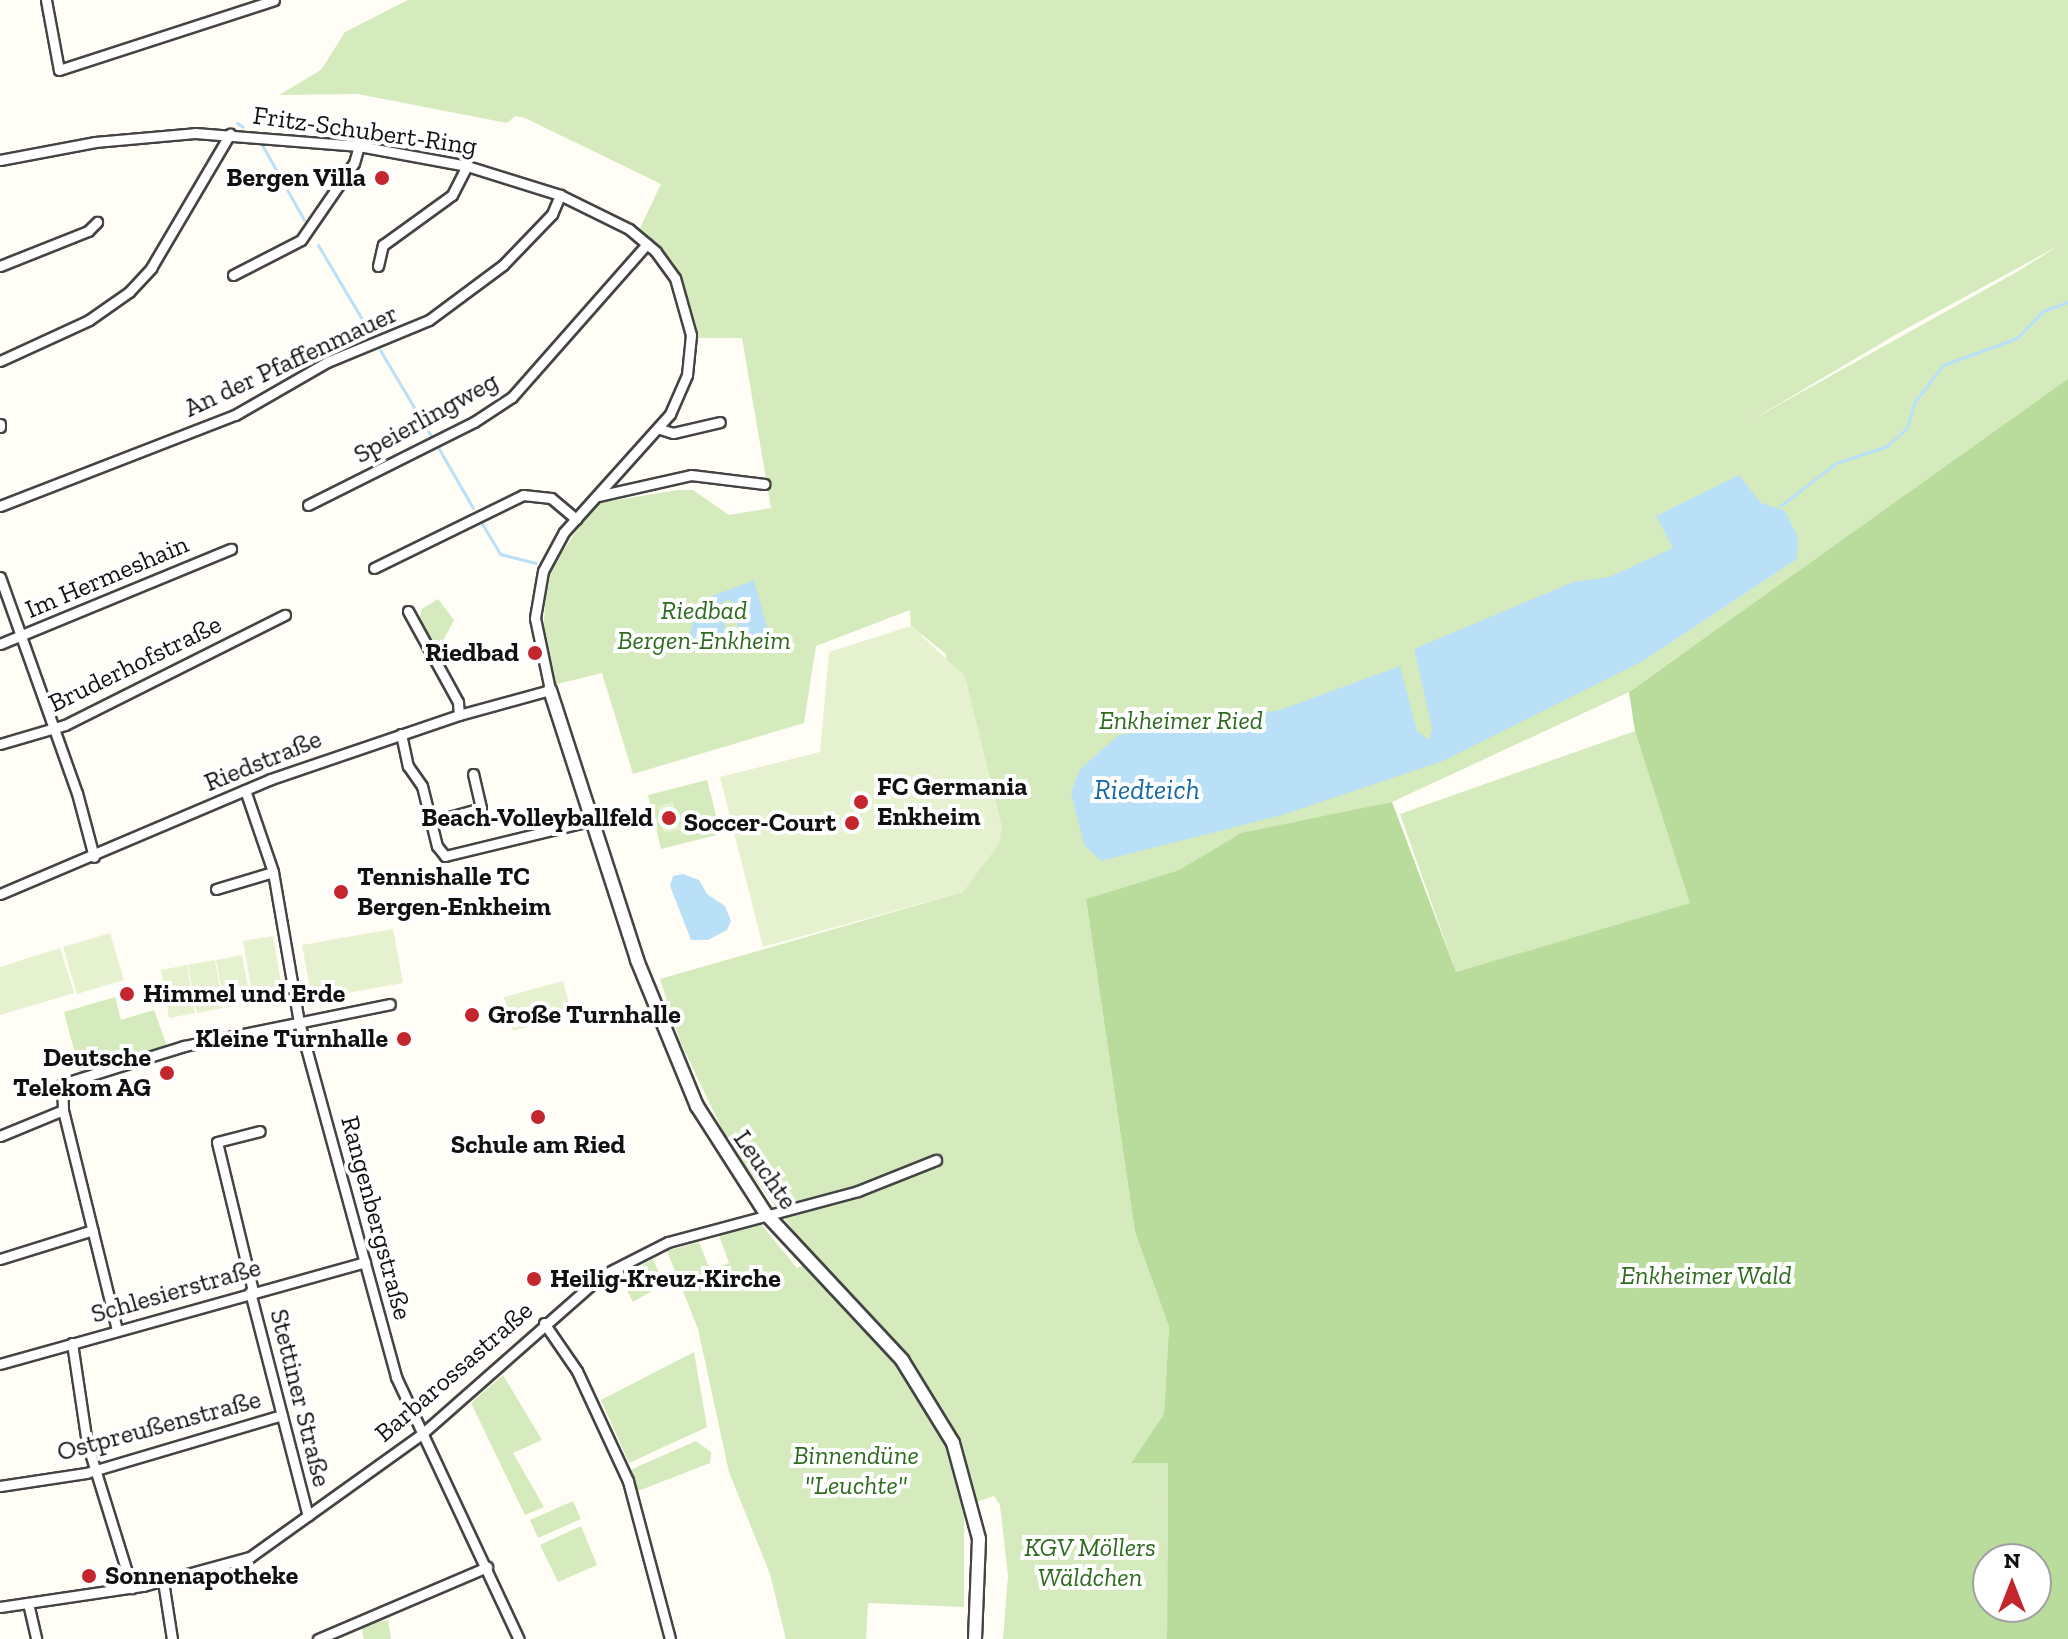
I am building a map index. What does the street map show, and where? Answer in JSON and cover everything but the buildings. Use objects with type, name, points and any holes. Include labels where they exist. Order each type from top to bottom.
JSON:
[{"type":"street","points":[[46,0],[59,70],[274,0]]},
{"type":"street","points":[[0,361],[89,320],[129,292],[151,268],[230,134]]},
{"type":"street","name":"Fritz-Schubert-Ring","points":[[0,160],[58,148],[160,135],[230,134],[359,146],[467,166],[560,195],[614,220],[647,244],[679,286],[691,335],[687,375],[660,429],[576,519],[552,550],[536,594],[536,638],[550,690]]},
{"type":"street","points":[[233,275],[301,240],[354,163],[359,146]]},
{"type":"street","points":[[378,266],[383,245],[452,195],[467,166]]},
{"type":"street","name":"An der Pfaffenmauer","points":[[0,506],[235,415],[327,362],[429,320],[503,265],[552,214],[560,195]]},
{"type":"street","points":[[0,266],[88,231],[97,222]]},
{"type":"street","name":"Speierlingweg","points":[[308,505],[474,422],[512,397],[647,244]]},
{"type":"street","points":[[660,429],[673,433],[720,422]]},
{"type":"street","points":[[597,496],[691,475],[764,484]]},
{"type":"street","points":[[374,568],[514,497],[551,498],[576,519]]},
{"type":"street","name":"Im Hermeshain","points":[[0,644],[21,638],[231,549]]},
{"type":"street","points":[[0,577],[94,857]]},
{"type":"street","points":[[408,611],[458,702],[459,715]]},
{"type":"street","name":"Bruderhofstraße","points":[[0,744],[52,729],[285,615]]},
{"type":"street","name":"Riedstraße","points":[[0,894],[94,857],[245,790],[401,734],[550,690]]},
{"type":"street","name":"Leuchte","points":[[550,690],[590,821],[685,1082],[766,1214],[902,1360],[944,1424],[967,1481],[979,1539],[975,1639]]},
{"type":"street","points":[[401,734],[439,851],[448,856],[590,821]]},
{"type":"street","points":[[431,822],[481,808],[473,774]]},
{"type":"street","name":"Rangenbergstraße","points":[[245,790],[273,872],[299,1022],[396,1377],[519,1639]]},
{"type":"street","points":[[216,889],[273,872]]},
{"type":"street","points":[[117,1330],[59,1088],[67,1081],[184,1046],[390,1004]]},
{"type":"street","points":[[0,1136],[63,1110]]},
{"type":"street","name":"Stettiner Straße","points":[[260,1131],[217,1142],[308,1516]]},
{"type":"street","name":"Barbarossastraße","points":[[0,1607],[132,1588],[246,1559],[423,1433],[544,1323],[601,1276],[657,1245],[858,1191],[936,1160]]},
{"type":"street","points":[[0,1259],[93,1230]]},
{"type":"street","name":"Schlesierstraße","points":[[0,1364],[365,1262]]},
{"type":"street","points":[[544,1323],[577,1371],[628,1481],[670,1639]]},
{"type":"street","points":[[72,1343],[78,1405],[132,1588]]},
{"type":"street","name":"Ostpreußenstraße","points":[[0,1486],[96,1470],[282,1415]]},
{"type":"street","points":[[318,1639],[487,1567]]},
{"type":"street","points":[[163,1581],[172,1639]]},
{"type":"street","points":[[28,1603],[36,1639]]},
{"type":"green space","points":[[408,0],[2068,0],[2068,425],[1676,658],[1629,692],[1392,802],[1236,836],[1179,870],[1086,899],[1135,1232],[1169,1327],[1164,1414],[1132,1462],[1168,1463],[1167,1639],[1003,1639],[1008,1576],[1000,1505],[994,1496],[964,1506],[964,1607],[868,1603],[866,1639],[786,1639],[770,1574],[729,1472],[698,1329],[667,1251],[699,1242],[710,1270],[729,1263],[719,1235],[760,1223],[797,1268],[815,1260],[729,1144],[680,1041],[660,979],[963,892],[946,654],[911,626],[910,610],[816,646],[804,723],[633,774],[602,673],[553,685],[543,636],[547,575],[591,509],[599,503],[693,490],[729,515],[771,508],[742,338],[696,338],[674,263],[640,228],[661,184],[525,118],[515,116],[507,123],[358,94],[279,95],[321,70],[345,32]],"holes":[[[2060,245],[1750,421],[1902,331]]]},
{"type":"green space","name":"Enkheimer Wald","points":[[2068,379],[2068,1639],[1167,1639],[1168,1463],[1131,1463],[1164,1414],[1169,1327],[1135,1232],[1086,899],[1179,870],[1241,833],[1392,802],[1456,972],[1690,903],[1635,731],[1629,692]]},
{"type":"green space","points":[[438,599],[454,620],[444,639],[432,644],[419,619],[422,609]]},
{"type":"green space","name":"FC Germania Enkheim","points":[[911,626],[965,676],[1002,827],[999,844],[963,892],[763,947],[720,777],[820,752],[829,652]]},
{"type":"green space","points":[[1635,731],[1691,903],[1456,972],[1400,814]]},
{"type":"green space","points":[[707,780],[721,834],[661,849],[648,795]]},
{"type":"green space","name":"Beach-Volleyballfeld","points":[[673,802],[680,830],[664,833],[658,806]]},
{"type":"green space","points":[[393,929],[403,983],[312,999],[302,945]]},
{"type":"green space","points":[[110,933],[124,980],[77,994],[63,947]]},
{"type":"green space","points":[[273,936],[282,988],[252,993],[243,941]]},
{"type":"green space","points":[[60,948],[74,993],[0,1015],[0,967]]},
{"type":"green space","points":[[242,955],[251,1003],[225,1008],[216,960]]},
{"type":"green space","points":[[215,960],[223,1008],[197,1013],[188,965]]},
{"type":"green space","points":[[187,965],[195,1013],[169,1018],[161,970]]},
{"type":"green space","points":[[563,981],[572,1015],[513,1031],[504,997]]},
{"type":"green space","points":[[115,997],[121,1020],[154,1010],[167,1046],[80,1073],[64,1012]]},
{"type":"green space","points":[[653,1259],[664,1284],[633,1302],[620,1277]]},
{"type":"green space","points":[[694,1352],[707,1427],[629,1463],[601,1400]]},
{"type":"green space","points":[[503,1375],[542,1440],[513,1453],[544,1507],[525,1515],[471,1403]]},
{"type":"green space","points":[[696,1441],[711,1452],[710,1463],[638,1491],[630,1470]]},
{"type":"green space","points":[[573,1501],[581,1519],[538,1538],[530,1520]]},
{"type":"green space","points":[[581,1526],[597,1565],[558,1582],[540,1545]]},
{"type":"green space","points":[[388,1620],[391,1639],[364,1639],[361,1626]]},
{"type":"water","name":"Riedteich","points":[[1739,475],[1761,503],[1785,511],[1798,537],[1797,559],[1643,661],[1443,761],[1282,815],[1101,861],[1084,845],[1071,793],[1080,769],[1119,735],[1280,710],[1400,666],[1417,731],[1429,740],[1432,729],[1414,649],[1573,582],[1609,577],[1673,548],[1656,516]]},
{"type":"water","points":[[754,580],[772,645],[745,652],[730,599],[718,605],[729,640],[702,647],[690,635],[699,601]]},
{"type":"water","points":[[683,874],[699,880],[707,894],[725,906],[731,921],[727,930],[708,940],[691,940],[670,886],[673,876]]},
{"type":"waterway","points":[[237,123],[243,127]]},
{"type":"waterway","points":[[261,143],[304,220]]},
{"type":"waterway","points":[[318,245],[372,336]]},
{"type":"waterway","points":[[1780,506],[1836,463],[1887,446],[1907,428],[1914,403],[1943,365],[2017,338],[2043,311],[2068,302]]},
{"type":"waterway","points":[[380,350],[431,436]]},
{"type":"waterway","points":[[439,449],[473,508]]},
{"type":"waterway","points":[[481,522],[500,554],[536,563]]},
{"type":"place","name":"Bergen Villa","points":[[382,178]]},
{"type":"place","name":"Riedbad","points":[[535,653]]},
{"type":"place","name":"FC Germania Enkheim","points":[[861,802]]},
{"type":"place","name":"Beach-Volleyballfeld","points":[[669,818]]},
{"type":"place","name":"Soccer-Court","points":[[852,823]]},
{"type":"place","name":"Tennishalle TC Bergen-Enkheim","points":[[341,892]]},
{"type":"place","name":"Himmel und Erde","points":[[127,994]]},
{"type":"place","name":"Große Turnhalle","points":[[472,1015]]},
{"type":"place","name":"Kleine Turnhalle","points":[[404,1039]]},
{"type":"place","name":"Deutsche Telekom AG","points":[[167,1073]]},
{"type":"place","name":"Schule am Ried","points":[[538,1117]]},
{"type":"place","name":"Heilig-Kreuz-Kirche","points":[[534,1279]]},
{"type":"place","name":"Sonnenapotheke","points":[[89,1576]]},
{"type":"park label","name":"Riedbad Bergen-Enkheim","points":[[704,626]]},
{"type":"park label","name":"Enkheimer Ried","points":[[1181,721]]},
{"type":"park label","name":"Binnendüne \"Leuchte\"","points":[[856,1471]]},
{"type":"park label","name":"KGV Möllers Wäldchen","points":[[1090,1563]]}]
